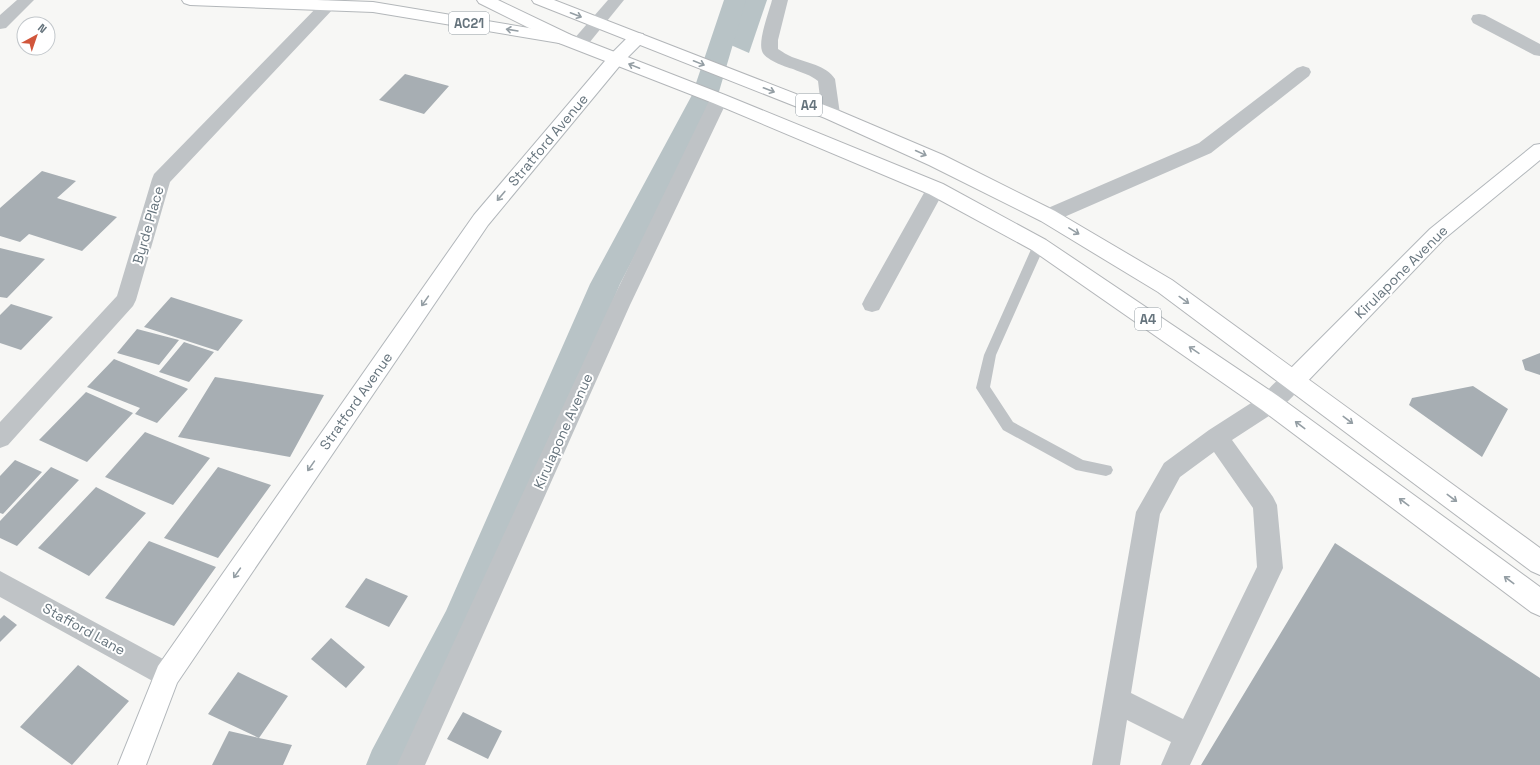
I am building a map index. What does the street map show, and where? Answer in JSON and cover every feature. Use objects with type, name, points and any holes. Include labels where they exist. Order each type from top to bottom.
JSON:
[{"type":"main road","name":"AC21","points":[[190,0],[328,5],[378,4],[572,42]]},
{"type":"main road","name":"A4","points":[[485,0],[572,42],[720,99],[936,189],[1039,245],[1270,403],[1540,603]]},
{"type":"main road","name":"A4","points":[[540,0],[831,114],[936,160],[1048,216],[1165,286],[1540,563]]},
{"type":"main road","name":"Stratford Avenue","points":[[132,765],[167,675],[480,220],[616,59],[637,38]]},
{"type":"main road","name":"Kirulapone Avenue","points":[[1294,380],[1437,234],[1540,150]]},
{"type":"street","points":[[0,24],[26,0]]},
{"type":"street","points":[[572,42],[598,23],[616,0]]},
{"type":"street","points":[[780,0],[770,40],[770,51],[784,60],[819,73],[826,79],[831,114]]},
{"type":"street","name":"Byrde Place","points":[[0,438],[126,300],[161,179],[328,5]]},
{"type":"street","points":[[1479,19],[1540,51]]},
{"type":"street","points":[[1048,216],[1205,148],[1303,72]]},
{"type":"street","name":"Kirulapone Avenue","points":[[411,765],[620,305],[720,99]]},
{"type":"street","points":[[872,304],[936,189]]},
{"type":"street","name":"Kirulapone Avenue","points":[[1106,765],[1148,512],[1172,470],[1216,437],[1270,403],[1294,380]]},
{"type":"street","points":[[1175,765],[1270,568],[1265,506],[1216,437]]},
{"type":"street","name":"Stafford Lane","points":[[0,583],[167,675]]},
{"type":"street","points":[[1117,700],[1188,736]]},
{"type":"lane","points":[[1039,245],[990,355],[983,388],[1008,426],[1081,466],[1106,470]]},
{"type":"shaded area","points":[[726,0],[767,0],[749,53],[717,39]]},
{"type":"building","points":[[405,74],[449,86],[424,114],[379,100]]},
{"type":"building","points":[[42,171],[76,181],[57,198],[117,217],[82,251],[29,234],[20,242],[0,236],[0,208]]},
{"type":"building","points":[[0,248],[45,259],[7,298],[0,297]]},
{"type":"building","points":[[171,297],[243,320],[218,351],[144,327]]},
{"type":"building","points":[[11,304],[53,317],[21,350],[0,343],[0,315]]},
{"type":"building","points":[[137,329],[179,340],[159,365],[117,353]]},
{"type":"building","points":[[184,342],[214,352],[189,382],[159,372]]},
{"type":"building","points":[[1540,353],[1540,375],[1525,370],[1522,360]]},
{"type":"building","points":[[114,359],[188,389],[157,423],[135,414],[140,408],[87,387]]},
{"type":"building","points":[[215,377],[324,395],[290,457],[178,437]]},
{"type":"building","points":[[1473,386],[1508,409],[1482,457],[1409,405],[1412,398]]},
{"type":"building","points":[[86,392],[133,413],[87,462],[39,440]]},
{"type":"building","points":[[145,432],[210,458],[173,505],[105,477]]},
{"type":"building","points":[[15,460],[42,472],[3,514],[0,513],[0,476]]},
{"type":"building","points":[[51,467],[79,480],[17,546],[0,538],[0,521]]},
{"type":"building","points":[[218,467],[271,485],[218,558],[164,538]]},
{"type":"building","points":[[96,487],[146,513],[89,576],[38,548]]},
{"type":"building","points":[[149,541],[216,567],[174,626],[105,598]]},
{"type":"building","points":[[1335,543],[1540,678],[1540,765],[1201,765]]},
{"type":"building","points":[[366,578],[408,596],[389,627],[345,607]]},
{"type":"building","points":[[4,615],[17,625],[0,642],[0,619]]},
{"type":"building","points":[[331,638],[365,667],[346,688],[311,659]]},
{"type":"building","points":[[78,665],[129,701],[72,765],[20,727]]},
{"type":"building","points":[[238,672],[288,696],[259,738],[208,714]]},
{"type":"building","points":[[463,712],[502,731],[488,759],[447,739]]},
{"type":"building","points":[[229,731],[292,745],[283,765],[212,765]]},
{"type":"waterway","points":[[387,765],[459,624],[605,284],[705,95],[735,0]]}]
